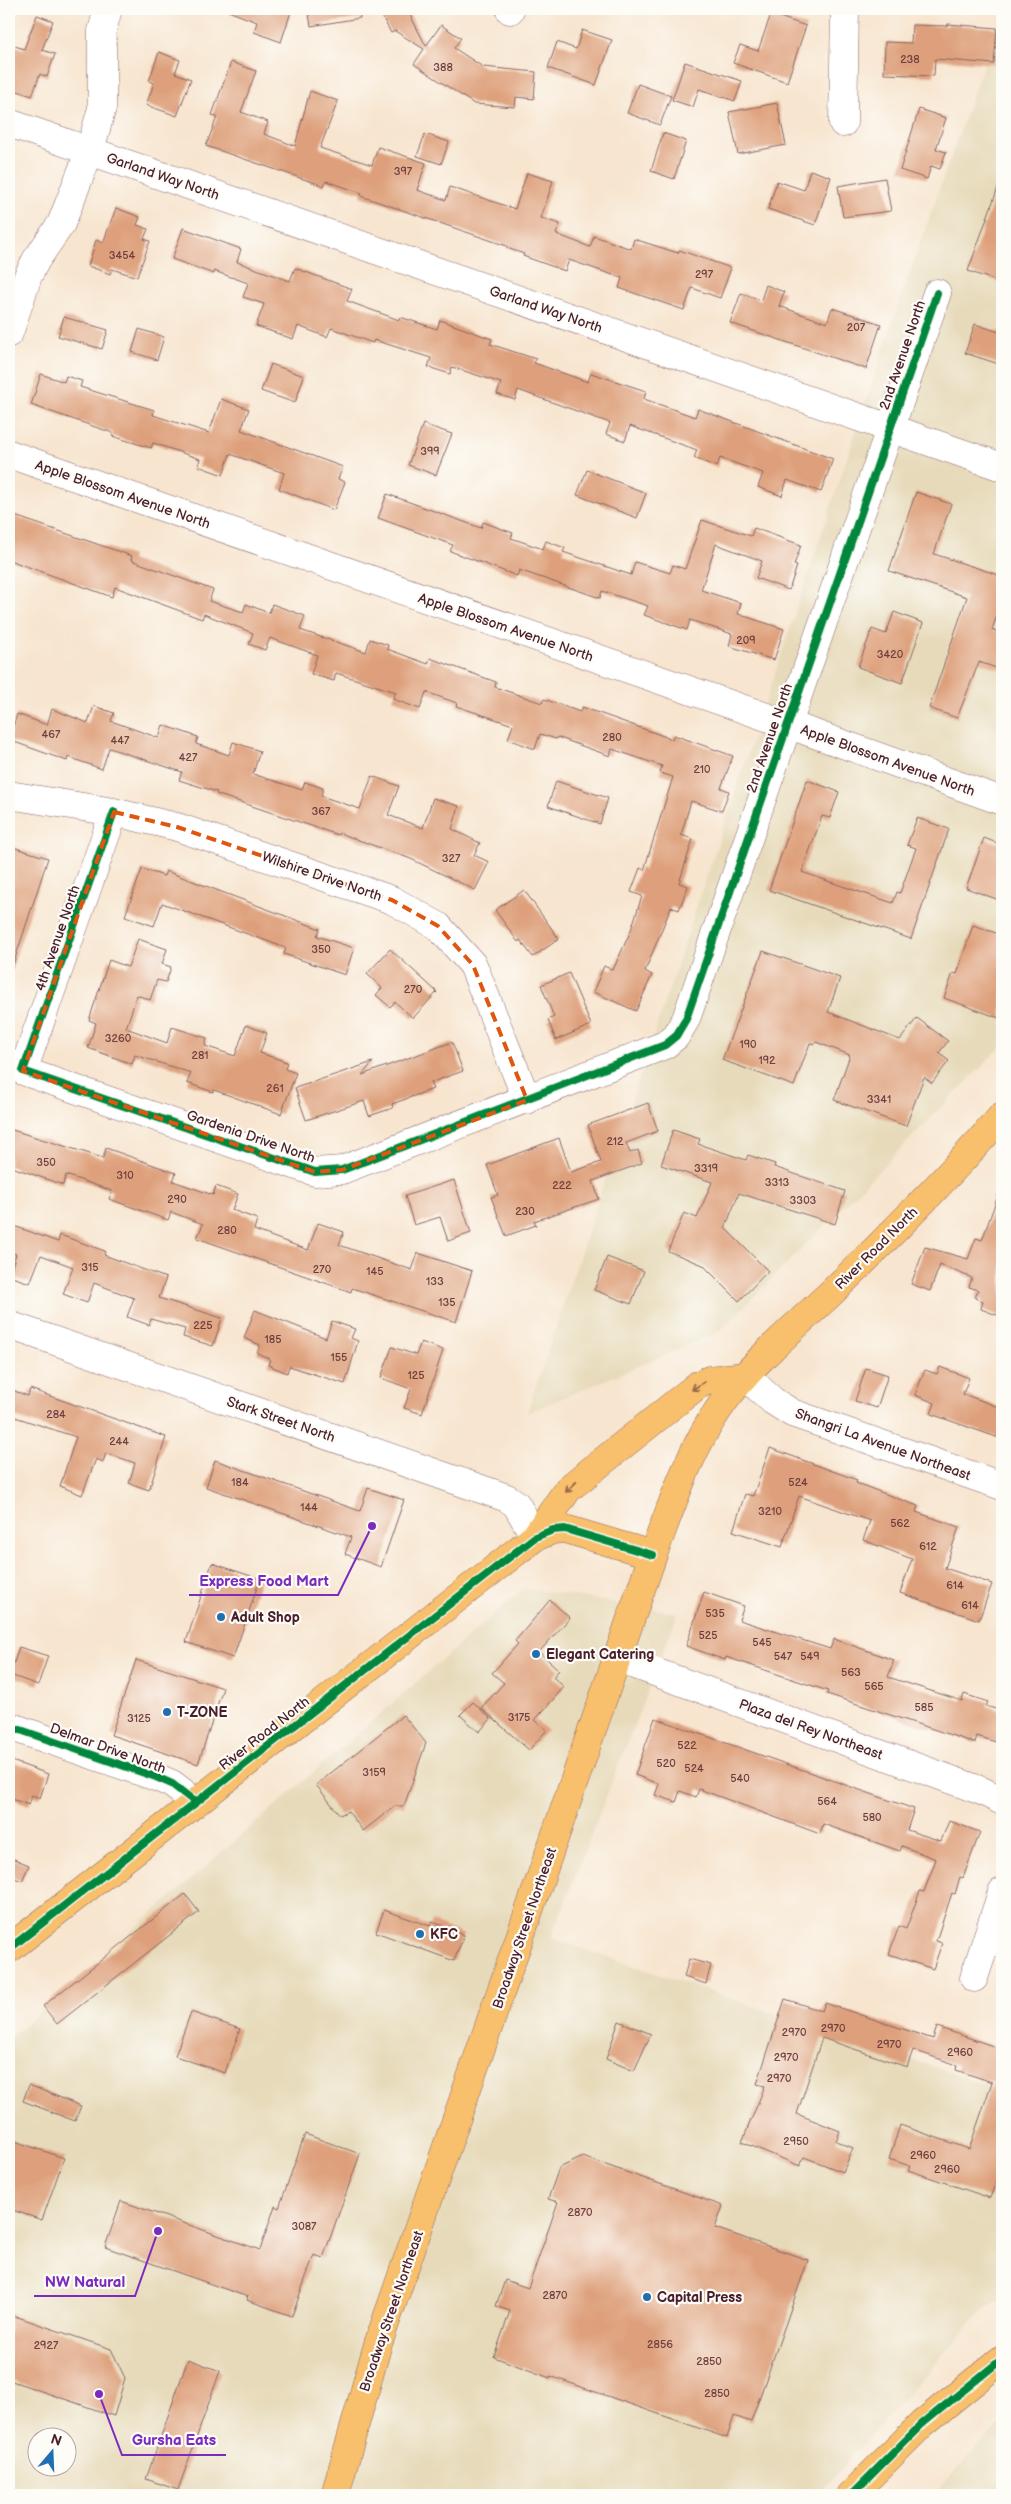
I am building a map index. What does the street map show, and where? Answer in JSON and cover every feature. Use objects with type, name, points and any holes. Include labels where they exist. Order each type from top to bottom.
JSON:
[{"type":"main road","name":"River Road North","points":[[745,1376],[890,1236],[956,1168],[1002,1116]]},
{"type":"main road","points":[[535,1537],[568,1489],[698,1385],[722,1377],[745,1376]]},
{"type":"main road","name":"Broadway Street Northeast","points":[[335,2495],[378,2344],[619,1659],[653,1555],[698,1444],[721,1406],[745,1376]]},
{"type":"main road","points":[[535,1537],[553,1530],[571,1530],[653,1555]]},
{"type":"main road","name":"River Road North","points":[[9,1949],[535,1537]]},
{"type":"main road","points":[[851,2495],[922,2424],[1002,2359]]},
{"type":"street","points":[[9,333],[28,276],[36,260],[61,224],[90,150],[102,108],[102,31],[108,9]]},
{"type":"street","points":[[843,123],[845,9]]},
{"type":"street","name":"Garland Way North","points":[[9,123],[1002,468]]},
{"type":"street","name":"2nd Avenue North","points":[[527,1100],[665,1045],[676,1036],[686,1019],[937,293]]},
{"type":"street","name":"Apple Blossom Avenue North","points":[[9,454],[787,724],[1002,801]]},
{"type":"street","name":"Wilshire Drive North","points":[[9,795],[114,812],[177,827],[392,900],[438,926],[473,965],[527,1100]]},
{"type":"street","name":"4th Avenue North","points":[[23,1071],[114,812]]},
{"type":"street","name":"Gardenia Drive North","points":[[23,1071],[315,1172],[342,1170],[527,1100]]},
{"type":"street","name":"Stark Street North","points":[[9,1325],[507,1498],[516,1504],[535,1537]]},
{"type":"street","name":"Shangri La Avenue Northeast","points":[[745,1376],[773,1401],[792,1412],[1002,1486]]},
{"type":"street","name":"Plaza del Rey Northeast","points":[[619,1659],[982,1791],[1002,1801]]},
{"type":"street","name":"Delmar Drive North","points":[[9,1726],[156,1777],[172,1784],[195,1802]]},
{"type":"street","points":[[974,1978],[1002,1892]]},
{"type":"highlighted area","points":[[114,812],[177,827],[392,900],[438,926],[473,965],[527,1100],[342,1170],[315,1172],[23,1071]]},
{"type":"shaded area","points":[[1002,13],[1002,1046],[719,1332],[527,1413],[902,294]]},
{"type":"shaded area","points":[[524,1588],[678,1613],[551,1938],[1002,2090],[1002,2299],[983,2310],[818,2495],[9,2495],[9,2039]]},
{"type":"shaded area","points":[[1002,2423],[1002,2495],[934,2495],[947,2479]]},
{"type":"building","points":[[228,9],[292,9],[281,42],[254,32],[257,22],[228,11]]},
{"type":"building","points":[[308,9],[359,9],[360,18],[311,26]]},
{"type":"building","points":[[378,9],[407,9],[426,46],[441,25],[461,38],[454,48],[483,67],[536,72],[534,99],[516,97],[515,107],[474,104],[414,64],[424,49],[395,31],[391,33]]},
{"type":"building","points":[[771,14],[806,26],[787,82],[733,63],[740,45],[758,51]]},
{"type":"building","points":[[37,15],[53,21],[42,50],[55,54],[47,77],[40,74],[32,96],[9,88],[9,44],[24,49]]},
{"type":"building","points":[[948,24],[997,28],[994,64],[935,59],[934,76],[884,74],[885,42],[911,43],[912,25],[947,26]]},
{"type":"building","points":[[582,30],[612,40],[596,85],[548,68],[557,42],[576,49]]},
{"type":"building","points":[[159,52],[180,60],[175,73],[191,79],[177,116],[146,105],[154,83],[149,81]]},
{"type":"building","points":[[231,62],[256,71],[241,112],[268,122],[264,134],[295,146],[310,91],[338,101],[320,148],[372,165],[378,147],[426,163],[417,190],[446,200],[450,187],[515,209],[527,173],[553,181],[541,218],[560,224],[556,234],[590,247],[594,236],[631,249],[634,239],[678,253],[679,250],[731,268],[720,298],[692,288],[684,310],[619,288],[622,278],[569,260],[565,271],[523,256],[524,254],[507,248],[507,246],[361,196],[362,193],[326,181],[324,186],[206,146],[217,117],[212,115]]},
{"type":"building","points":[[685,62],[742,81],[735,101],[699,89],[693,107],[672,100]]},
{"type":"building","points":[[638,84],[671,96],[660,125],[627,113]]},
{"type":"building","points":[[777,103],[786,145],[738,154],[729,112]]},
{"type":"building","points":[[919,109],[946,118],[936,149],[946,152],[940,169],[931,166],[927,179],[900,170]]},
{"type":"building","points":[[663,133],[686,141],[674,179],[651,171]]},
{"type":"building","points":[[425,134],[449,142],[441,164],[417,156]]},
{"type":"building","points":[[810,170],[831,177],[815,225],[768,209],[777,181],[804,190]]},
{"type":"building","points":[[885,178],[891,211],[843,217],[838,186]]},
{"type":"building","points":[[1000,182],[1002,183],[1002,283],[968,271]]},
{"type":"building","points":[[116,208],[140,217],[137,225],[148,229],[144,239],[150,241],[137,277],[112,269],[110,274],[88,266],[96,240],[103,243]]},
{"type":"building","points":[[183,228],[241,249],[237,262],[290,281],[295,268],[352,289],[347,301],[399,320],[400,317],[437,329],[440,320],[492,339],[490,344],[536,359],[534,363],[588,382],[591,373],[646,391],[644,399],[695,417],[698,409],[833,459],[821,492],[787,480],[782,496],[758,487],[763,473],[720,458],[717,467],[694,458],[697,450],[630,426],[625,441],[606,434],[610,423],[518,390],[515,400],[497,394],[501,383],[452,367],[450,374],[428,367],[431,358],[374,340],[373,343],[331,328],[327,337],[298,326],[293,339],[256,326],[264,304],[243,297],[248,283],[214,271],[214,274],[172,259]]},
{"type":"building","points":[[766,285],[784,292],[779,306],[827,323],[832,308],[881,324],[866,369],[730,323],[741,293],[761,300]]},
{"type":"building","points":[[64,317],[108,330],[102,349],[58,336]]},
{"type":"building","points":[[975,324],[1002,333],[1002,365],[965,353]]},
{"type":"building","points":[[139,329],[164,337],[157,360],[132,352]]},
{"type":"building","points":[[271,364],[304,376],[295,403],[261,391]]},
{"type":"building","points":[[41,374],[64,382],[66,376],[82,381],[80,387],[154,410],[153,415],[209,433],[221,399],[249,409],[241,430],[343,467],[338,479],[345,482],[334,510],[279,489],[284,473],[230,454],[223,475],[198,466],[200,459],[153,443],[151,448],[112,436],[113,433],[31,405]]},
{"type":"building","points":[[423,424],[452,434],[436,475],[408,465]]},
{"type":"building","points":[[587,470],[646,493],[637,518],[577,495]]},
{"type":"building","points":[[916,492],[951,504],[934,554],[1002,576],[1002,600],[992,630],[1002,633],[1002,670],[979,662],[957,718],[929,708],[967,597],[889,571]]},
{"type":"building","points":[[387,494],[481,528],[483,522],[513,533],[511,538],[543,549],[546,541],[565,548],[563,552],[631,575],[635,562],[670,573],[673,565],[685,569],[702,520],[751,536],[754,528],[801,545],[794,565],[797,566],[789,590],[756,578],[762,561],[716,544],[701,590],[741,603],[738,614],[784,629],[774,660],[729,646],[732,634],[690,620],[687,630],[644,615],[648,606],[602,591],[600,598],[519,570],[517,576],[450,551],[453,545],[378,518]]},
{"type":"building","points":[[9,514],[132,556],[131,560],[213,590],[209,601],[243,612],[246,604],[269,613],[272,604],[305,616],[300,630],[366,652],[370,639],[388,645],[387,649],[428,664],[430,658],[496,682],[495,687],[542,703],[544,699],[580,712],[582,707],[672,739],[674,735],[733,756],[721,788],[729,791],[722,811],[691,801],[681,835],[693,839],[679,883],[688,886],[679,910],[671,907],[645,971],[652,975],[636,1011],[593,992],[604,966],[613,970],[631,930],[642,896],[631,892],[640,868],[644,870],[673,777],[660,773],[662,766],[612,749],[610,756],[557,737],[556,739],[540,734],[535,749],[508,739],[513,725],[456,706],[457,703],[426,692],[420,709],[393,699],[396,692],[336,673],[334,681],[311,674],[317,655],[270,638],[265,650],[249,644],[253,633],[204,614],[202,619],[115,587],[112,597],[9,560]]},
{"type":"building","points":[[894,612],[923,623],[902,683],[858,667],[872,629],[886,634]]},
{"type":"building","points":[[94,706],[114,713],[111,721],[159,738],[163,725],[198,737],[196,744],[229,755],[233,742],[260,751],[253,774],[302,790],[305,782],[323,788],[321,796],[360,809],[372,776],[399,786],[388,815],[423,828],[433,798],[459,806],[452,829],[480,843],[474,855],[489,862],[475,890],[411,859],[339,833],[338,835],[216,794],[217,792],[179,780],[182,772],[109,748],[102,769],[68,757],[67,761],[9,740],[17,714],[47,725],[52,709],[88,723]]},
{"type":"building","points":[[807,780],[839,792],[830,818],[822,816],[802,872],[845,887],[893,903],[897,892],[900,893],[916,848],[907,845],[917,818],[949,829],[911,939],[769,890]]},
{"type":"building","points":[[556,781],[608,798],[600,824],[548,806]]},
{"type":"building","points":[[984,838],[1002,845],[1002,901],[966,888]]},
{"type":"building","points":[[9,846],[48,858],[12,968],[9,968]]},
{"type":"building","points":[[142,869],[164,876],[166,871],[320,929],[317,936],[354,948],[345,975],[284,954],[286,948],[162,903],[154,926],[125,916]]},
{"type":"building","points":[[524,890],[559,939],[533,957],[520,940],[518,942],[495,910]]},
{"type":"building","points":[[973,925],[1002,935],[1002,1019],[944,998],[953,973],[957,974]]},
{"type":"building","points":[[138,939],[167,949],[162,964],[171,967],[166,982],[157,980],[150,1000],[137,995],[126,1028],[167,1043],[172,1027],[207,1038],[205,1046],[235,1056],[246,1025],[267,1033],[260,1053],[287,1062],[285,1069],[296,1073],[281,1114],[214,1090],[213,1092],[187,1083],[191,1073],[135,1055],[132,1064],[88,1048],[96,1023],[89,1020],[109,960],[128,967]]},
{"type":"building","points":[[390,949],[437,992],[413,1018],[395,1002],[390,1007],[376,995],[382,988],[367,974]]},
{"type":"building","points":[[763,951],[840,978],[828,1012],[900,1040],[917,1018],[948,1041],[939,1053],[949,1061],[932,1083],[924,1077],[906,1126],[834,1100],[850,1055],[816,1042],[815,1044],[810,1043],[794,1086],[722,1060]]},
{"type":"building","points":[[569,973],[591,1025],[556,1040],[548,1020],[554,1017],[541,985]]},
{"type":"building","points":[[452,1042],[463,1071],[430,1083],[433,1089],[392,1104],[393,1108],[369,1116],[364,1101],[306,1120],[295,1088],[373,1062],[362,1075]]},
{"type":"building","points":[[648,1103],[658,1131],[626,1143],[630,1153],[638,1150],[642,1163],[593,1181],[599,1199],[534,1221],[536,1225],[506,1236],[491,1197],[498,1195],[487,1165],[559,1138],[571,1172],[601,1162],[588,1125]]},
{"type":"building","points":[[9,1129],[103,1158],[106,1148],[176,1173],[173,1181],[213,1195],[216,1186],[238,1194],[232,1210],[257,1219],[254,1230],[308,1250],[318,1223],[344,1232],[339,1245],[412,1270],[418,1253],[472,1271],[456,1322],[352,1288],[351,1292],[197,1238],[203,1224],[171,1212],[168,1220],[109,1199],[112,1191],[66,1175],[63,1185],[9,1166]]},
{"type":"building","points":[[673,1130],[700,1139],[698,1144],[746,1160],[748,1155],[775,1164],[774,1167],[845,1191],[835,1224],[739,1193],[725,1228],[768,1271],[739,1301],[703,1265],[668,1251],[684,1213],[697,1218],[712,1182],[661,1165]]},
{"type":"building","points":[[454,1180],[471,1233],[448,1241],[440,1217],[414,1225],[405,1196]]},
{"type":"building","points":[[1000,1190],[1002,1190],[1002,1317],[981,1309],[983,1301],[975,1298],[978,1290],[969,1287],[972,1278],[940,1265],[930,1291],[911,1284],[925,1247],[968,1259],[976,1238],[982,1240]]},
{"type":"building","points":[[9,1224],[58,1242],[60,1235],[105,1251],[104,1255],[166,1278],[159,1298],[222,1318],[213,1346],[183,1337],[185,1329],[151,1319],[149,1325],[127,1317],[134,1298],[94,1283],[87,1303],[63,1294],[73,1267],[41,1255],[30,1283],[9,1276],[16,1254],[9,1252]]},
{"type":"building","points":[[607,1257],[644,1271],[631,1304],[594,1290]]},
{"type":"building","points":[[255,1310],[326,1338],[332,1321],[355,1329],[351,1338],[358,1341],[345,1384],[289,1366],[287,1373],[268,1365],[270,1359],[257,1353],[260,1345],[244,1338]]},
{"type":"building","points":[[421,1342],[443,1350],[422,1414],[404,1408],[411,1389],[381,1378],[392,1347],[416,1355]]},
{"type":"building","points":[[940,1367],[969,1378],[963,1394],[1002,1408],[1002,1439],[931,1414],[935,1403],[915,1395],[925,1370],[937,1374]]},
{"type":"building","points":[[866,1368],[888,1375],[877,1408],[855,1401]]},
{"type":"building","points":[[9,1389],[28,1396],[30,1389],[166,1437],[149,1490],[129,1483],[135,1463],[106,1453],[103,1462],[96,1459],[82,1495],[60,1486],[76,1437],[9,1415]]},
{"type":"building","points":[[770,1448],[857,1480],[856,1483],[918,1506],[916,1512],[959,1527],[945,1568],[992,1584],[979,1620],[900,1593],[912,1559],[863,1540],[870,1521],[799,1496],[782,1547],[733,1531],[745,1494],[753,1496]]},
{"type":"building","points":[[215,1460],[360,1511],[368,1488],[404,1500],[381,1567],[345,1554],[351,1537],[206,1487]]},
{"type":"building","name":"Adult Shop","points":[[212,1563],[260,1579],[233,1658],[186,1642]]},
{"type":"building","points":[[704,1592],[744,1606],[739,1620],[830,1649],[834,1639],[894,1660],[888,1677],[962,1701],[964,1694],[988,1702],[986,1706],[1002,1711],[1002,1744],[977,1736],[975,1743],[827,1694],[828,1691],[726,1657],[725,1660],[686,1646]]},
{"type":"building","points":[[550,1600],[570,1618],[539,1652],[559,1670],[553,1677],[564,1687],[535,1720],[547,1730],[529,1750],[481,1708],[504,1683],[492,1673],[518,1644],[515,1641]]},
{"type":"building","points":[[19,1647],[48,1656],[38,1685],[10,1675]]},
{"type":"building","name":"T-ZONE","points":[[136,1660],[223,1688],[198,1764],[111,1735]]},
{"type":"building","points":[[473,1702],[491,1719],[479,1732],[460,1715]]},
{"type":"building","points":[[403,1715],[426,1743],[404,1806],[395,1806],[363,1831],[348,1811],[340,1815],[316,1785]]},
{"type":"building","points":[[655,1718],[914,1809],[907,1830],[941,1841],[949,1821],[980,1832],[963,1878],[960,1877],[955,1894],[952,1893],[936,1941],[942,1943],[933,1969],[889,1954],[899,1926],[906,1929],[920,1891],[924,1892],[936,1859],[902,1846],[900,1851],[823,1824],[820,1834],[699,1789],[696,1797],[680,1791],[676,1802],[655,1795],[659,1784],[635,1775]]},
{"type":"building","points":[[9,1760],[48,1774],[40,1798],[32,1795],[29,1805],[9,1798]]},
{"type":"building","points":[[9,1857],[29,1865],[22,1881],[9,1876]]},
{"type":"building","points":[[185,1894],[199,1912],[57,2024],[43,2006]]},
{"type":"building","name":"KFC","points":[[384,1910],[430,1926],[432,1921],[464,1935],[454,1961],[376,1932]]},
{"type":"building","points":[[689,1959],[711,1965],[706,1984],[684,1977]]},
{"type":"building","points":[[785,1999],[822,2011],[825,2003],[933,2039],[937,2027],[1002,2049],[1002,2174],[999,2173],[990,2198],[908,2170],[910,2166],[889,2159],[900,2125],[969,2149],[992,2082],[956,2070],[957,2065],[913,2050],[907,2067],[822,2038],[797,2114],[840,2131],[836,2141],[853,2148],[843,2172],[804,2157],[800,2166],[742,2142],[765,2086],[757,2084]]},
{"type":"building","points":[[191,2012],[240,2029],[225,2073],[175,2056]]},
{"type":"building","points":[[619,2021],[651,2034],[634,2071],[606,2059]]},
{"type":"building","points":[[29,2085],[81,2106],[75,2121],[23,2101]]},
{"type":"building","points":[[305,2134],[360,2154],[323,2258],[314,2255],[292,2316],[247,2300],[248,2297],[105,2247],[121,2201],[260,2250],[275,2206],[279,2208]]},
{"type":"building","points":[[9,2139],[64,2158],[42,2220],[9,2209]]},
{"type":"building","name":"Capital Press","points":[[583,2157],[723,2206],[715,2228],[808,2260],[751,2422],[734,2416],[727,2438],[494,2357],[510,2311],[496,2306],[505,2280],[528,2288],[558,2202],[548,2199],[559,2168]]},
{"type":"building","points":[[9,2314],[111,2349],[125,2378],[114,2416],[9,2380]]},
{"type":"building","points":[[188,2359],[220,2371],[178,2490],[146,2479]]},
{"type":"cycle path","points":[[114,812],[23,1071],[315,1172],[342,1170],[665,1045],[676,1036],[686,1019],[937,293]]},
{"type":"cycle path","points":[[9,1949],[535,1537],[553,1530],[565,1529],[653,1555]]},
{"type":"cycle path","points":[[9,1726],[156,1777],[172,1784],[195,1802]]},
{"type":"cycle path","points":[[851,2495],[922,2424],[1002,2359]]},
{"type":"place","name":"Express Food Mart","points":[[372,1526]]},
{"type":"place","name":"Adult Shop","points":[[221,1617]]},
{"type":"place","name":"Elegant Catering","points":[[536,1654]]},
{"type":"place","name":"T-ZONE","points":[[167,1712]]},
{"type":"place","name":"KFC","points":[[420,1934]]},
{"type":"place","name":"NW Natural","points":[[158,2231]]},
{"type":"place","name":"Capital Press","points":[[647,2297]]},
{"type":"place","name":"Gursha Eats","points":[[99,2394]]}]
